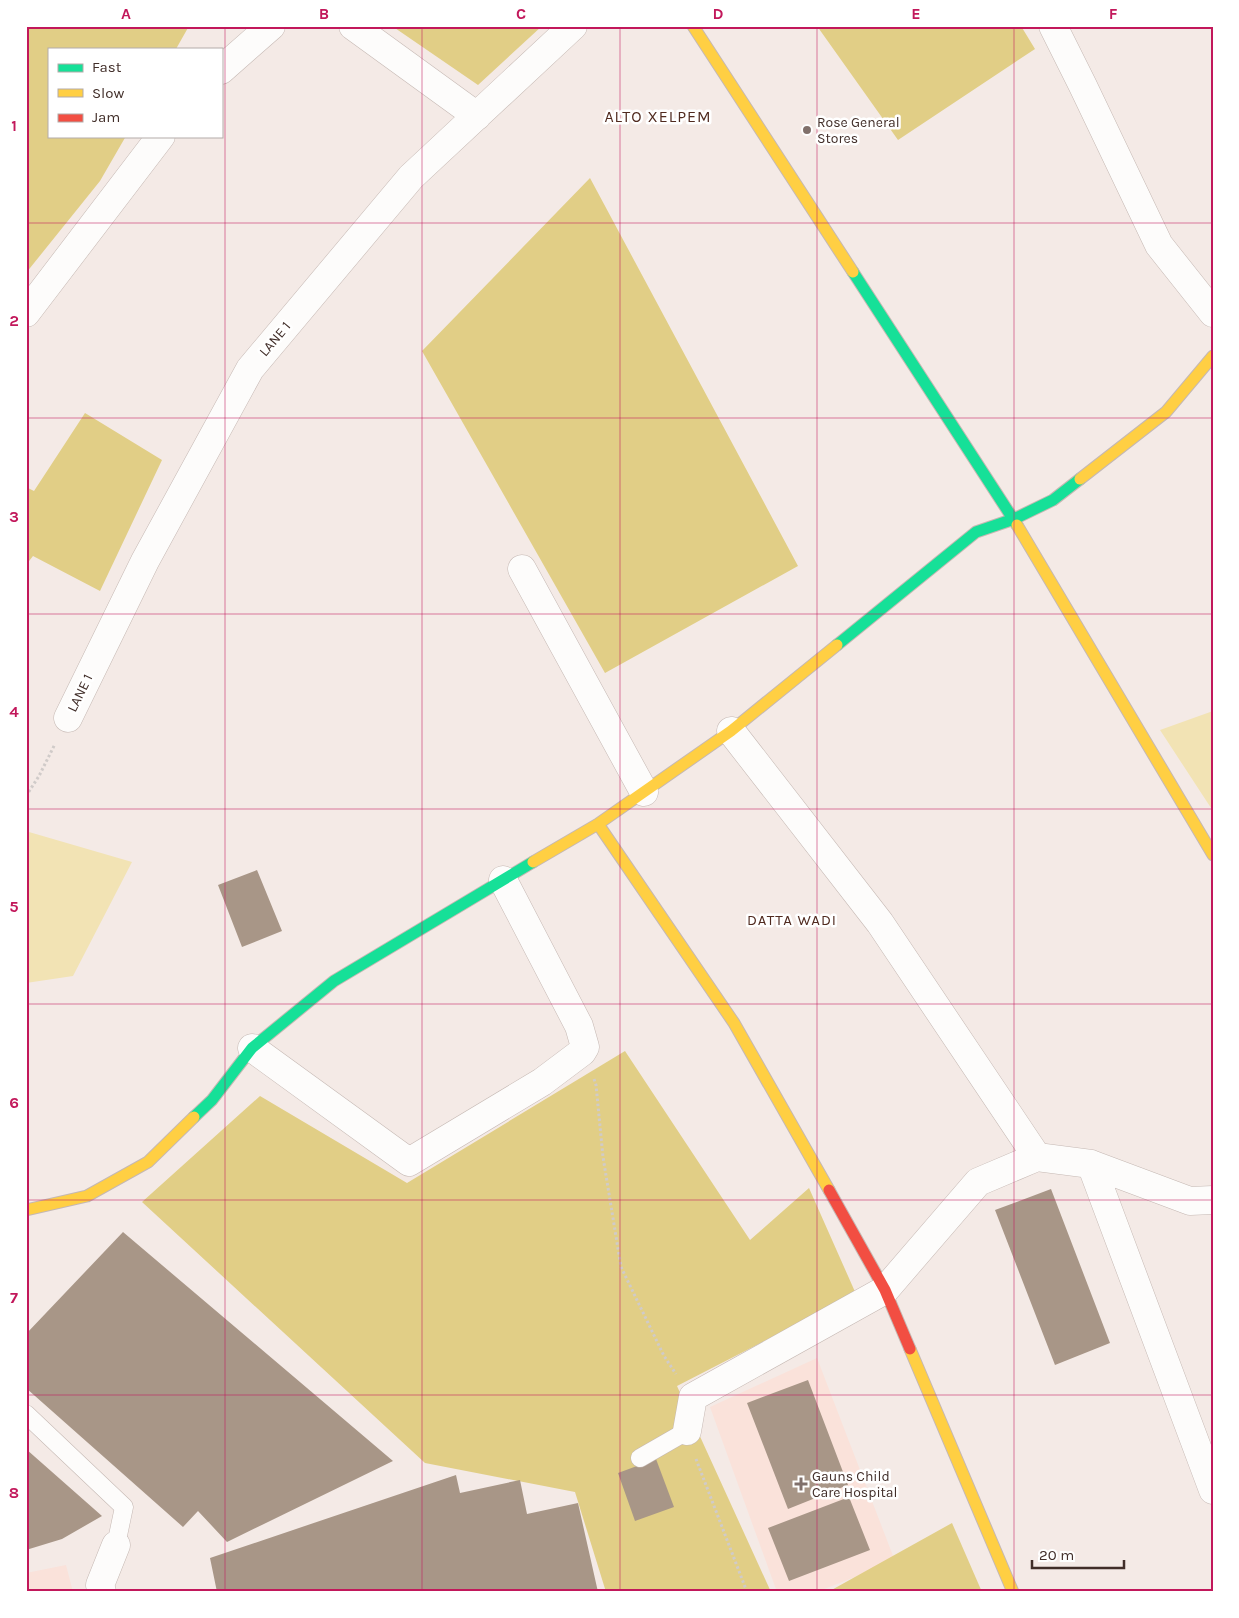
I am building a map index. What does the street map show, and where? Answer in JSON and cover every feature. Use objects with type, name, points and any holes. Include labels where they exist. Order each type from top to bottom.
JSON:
[{"type":"street","points":[[222,69],[271,26]]},
{"type":"street","points":[[353,26],[477,116]]},
{"type":"street","name":"LANE 1","points":[[68,718],[145,561],[250,369],[411,177],[573,26]]},
{"type":"street","points":[[693,26],[1014,519],[1213,855]]},
{"type":"street","points":[[1053,26],[1159,245],[1213,313]]},
{"type":"street","points":[[26,313],[159,138]]},
{"type":"street","points":[[26,1210],[87,1196],[148,1162],[212,1100],[252,1048],[334,981],[598,824],[731,731],[976,532],[1014,519],[1053,500],[1166,412],[1213,356]]},
{"type":"street","points":[[522,569],[644,792]]},
{"type":"street","points":[[731,731],[880,923],[1037,1157]]},
{"type":"street","points":[[598,824],[734,1023],[885,1290],[1013,1592]]},
{"type":"street","points":[[252,1048],[410,1162],[542,1082],[582,1052],[585,1047],[579,1026],[503,880]]},
{"type":"street","points":[[687,1431],[693,1396],[885,1290],[978,1182],[1037,1157],[1091,1164],[1190,1201],[1213,1200]]},
{"type":"street","points":[[1091,1164],[1213,1490]]},
{"type":"street","points":[[102,1592],[100,1585],[116,1545]]},
{"type":"lane","points":[[26,1414],[124,1508],[116,1545]]},
{"type":"lane","points":[[640,1458],[687,1431]]},
{"type":"path","points":[[26,796],[39,776],[68,718]]},
{"type":"path","points":[[582,1052],[596,1085],[603,1157],[621,1267],[664,1356],[693,1396]]},
{"type":"path","points":[[687,1431],[747,1592]]},
{"type":"shaded area","points":[[26,26],[189,26],[177,48],[48,48],[48,138],[125,138],[100,181],[26,273]]},
{"type":"shaded area","points":[[392,26],[542,26],[478,85]]},
{"type":"shaded area","points":[[817,26],[1021,26],[1035,49],[898,140]]},
{"type":"shaded area","points":[[590,178],[798,566],[605,673],[422,351]]},
{"type":"shaded area","points":[[85,413],[162,460],[100,591],[33,556],[26,565],[26,487],[34,491]]},
{"type":"shaded area","points":[[1213,711],[1213,811],[1160,730]]},
{"type":"shaded area","points":[[29,832],[132,862],[73,976],[26,983],[26,838]]},
{"type":"shaded area","points":[[625,1051],[750,1240],[809,1188],[856,1294],[677,1386],[771,1592],[606,1592],[575,1492],[425,1463],[142,1202],[260,1096],[407,1183]]},
{"type":"shaded area","name":"Gauns Child Care Hospital","points":[[817,1358],[895,1561],[817,1592],[777,1592],[710,1407]]},
{"type":"shaded area","points":[[952,1523],[982,1592],[828,1592]]},
{"type":"shaded area","points":[[66,1565],[73,1592],[26,1592],[26,1573]]},
{"type":"building","points":[[257,870],[282,931],[242,947],[218,885]]},
{"type":"building","points":[[1051,1189],[1110,1343],[1055,1365],[995,1210]]},
{"type":"building","points":[[123,1232],[393,1461],[227,1542],[198,1511],[183,1527],[26,1388],[26,1334]]},
{"type":"building","points":[[808,1380],[848,1485],[788,1509],[747,1403]]},
{"type":"building","points":[[26,1449],[102,1516],[62,1539],[26,1550]]},
{"type":"building","points":[[656,1459],[674,1507],[635,1521],[618,1473]]},
{"type":"building","points":[[456,1475],[460,1493],[520,1480],[527,1514],[578,1503],[598,1592],[217,1592],[210,1558]]},
{"type":"building","points":[[849,1497],[870,1550],[789,1581],[768,1528]]},
{"type":"traffic: fast","points":[[853,272],[1017,525]]},
{"type":"traffic: fast","points":[[837,645],[976,532],[1014,519],[1053,500],[1080,479]]},
{"type":"traffic: fast","points":[[194,1117],[212,1100],[252,1048],[334,981],[533,862]]},
{"type":"traffic: slow","points":[[693,26],[853,272]]},
{"type":"traffic: slow","points":[[1080,479],[1166,412],[1213,356]]},
{"type":"traffic: slow","points":[[1017,525],[1213,855]]},
{"type":"traffic: slow","points":[[533,862],[598,824],[731,731],[837,645]]},
{"type":"traffic: slow","points":[[598,824],[734,1023],[829,1190]]},
{"type":"traffic: slow","points":[[26,1210],[87,1196],[148,1162],[194,1117]]},
{"type":"traffic: slow","points":[[910,1349],[1013,1592]]},
{"type":"traffic: jam","points":[[829,1190],[885,1290],[910,1349]]},
{"type":"place","name":"Rose General Stores","points":[[807,130]]},
{"type":"place","name":"Gauns Child Care Hospital","points":[[801,1484]]},
{"type":"district","name":"ALTO XELPEM","points":[[658,116]]},
{"type":"district","name":"DATTA WADI","points":[[792,920]]}]
